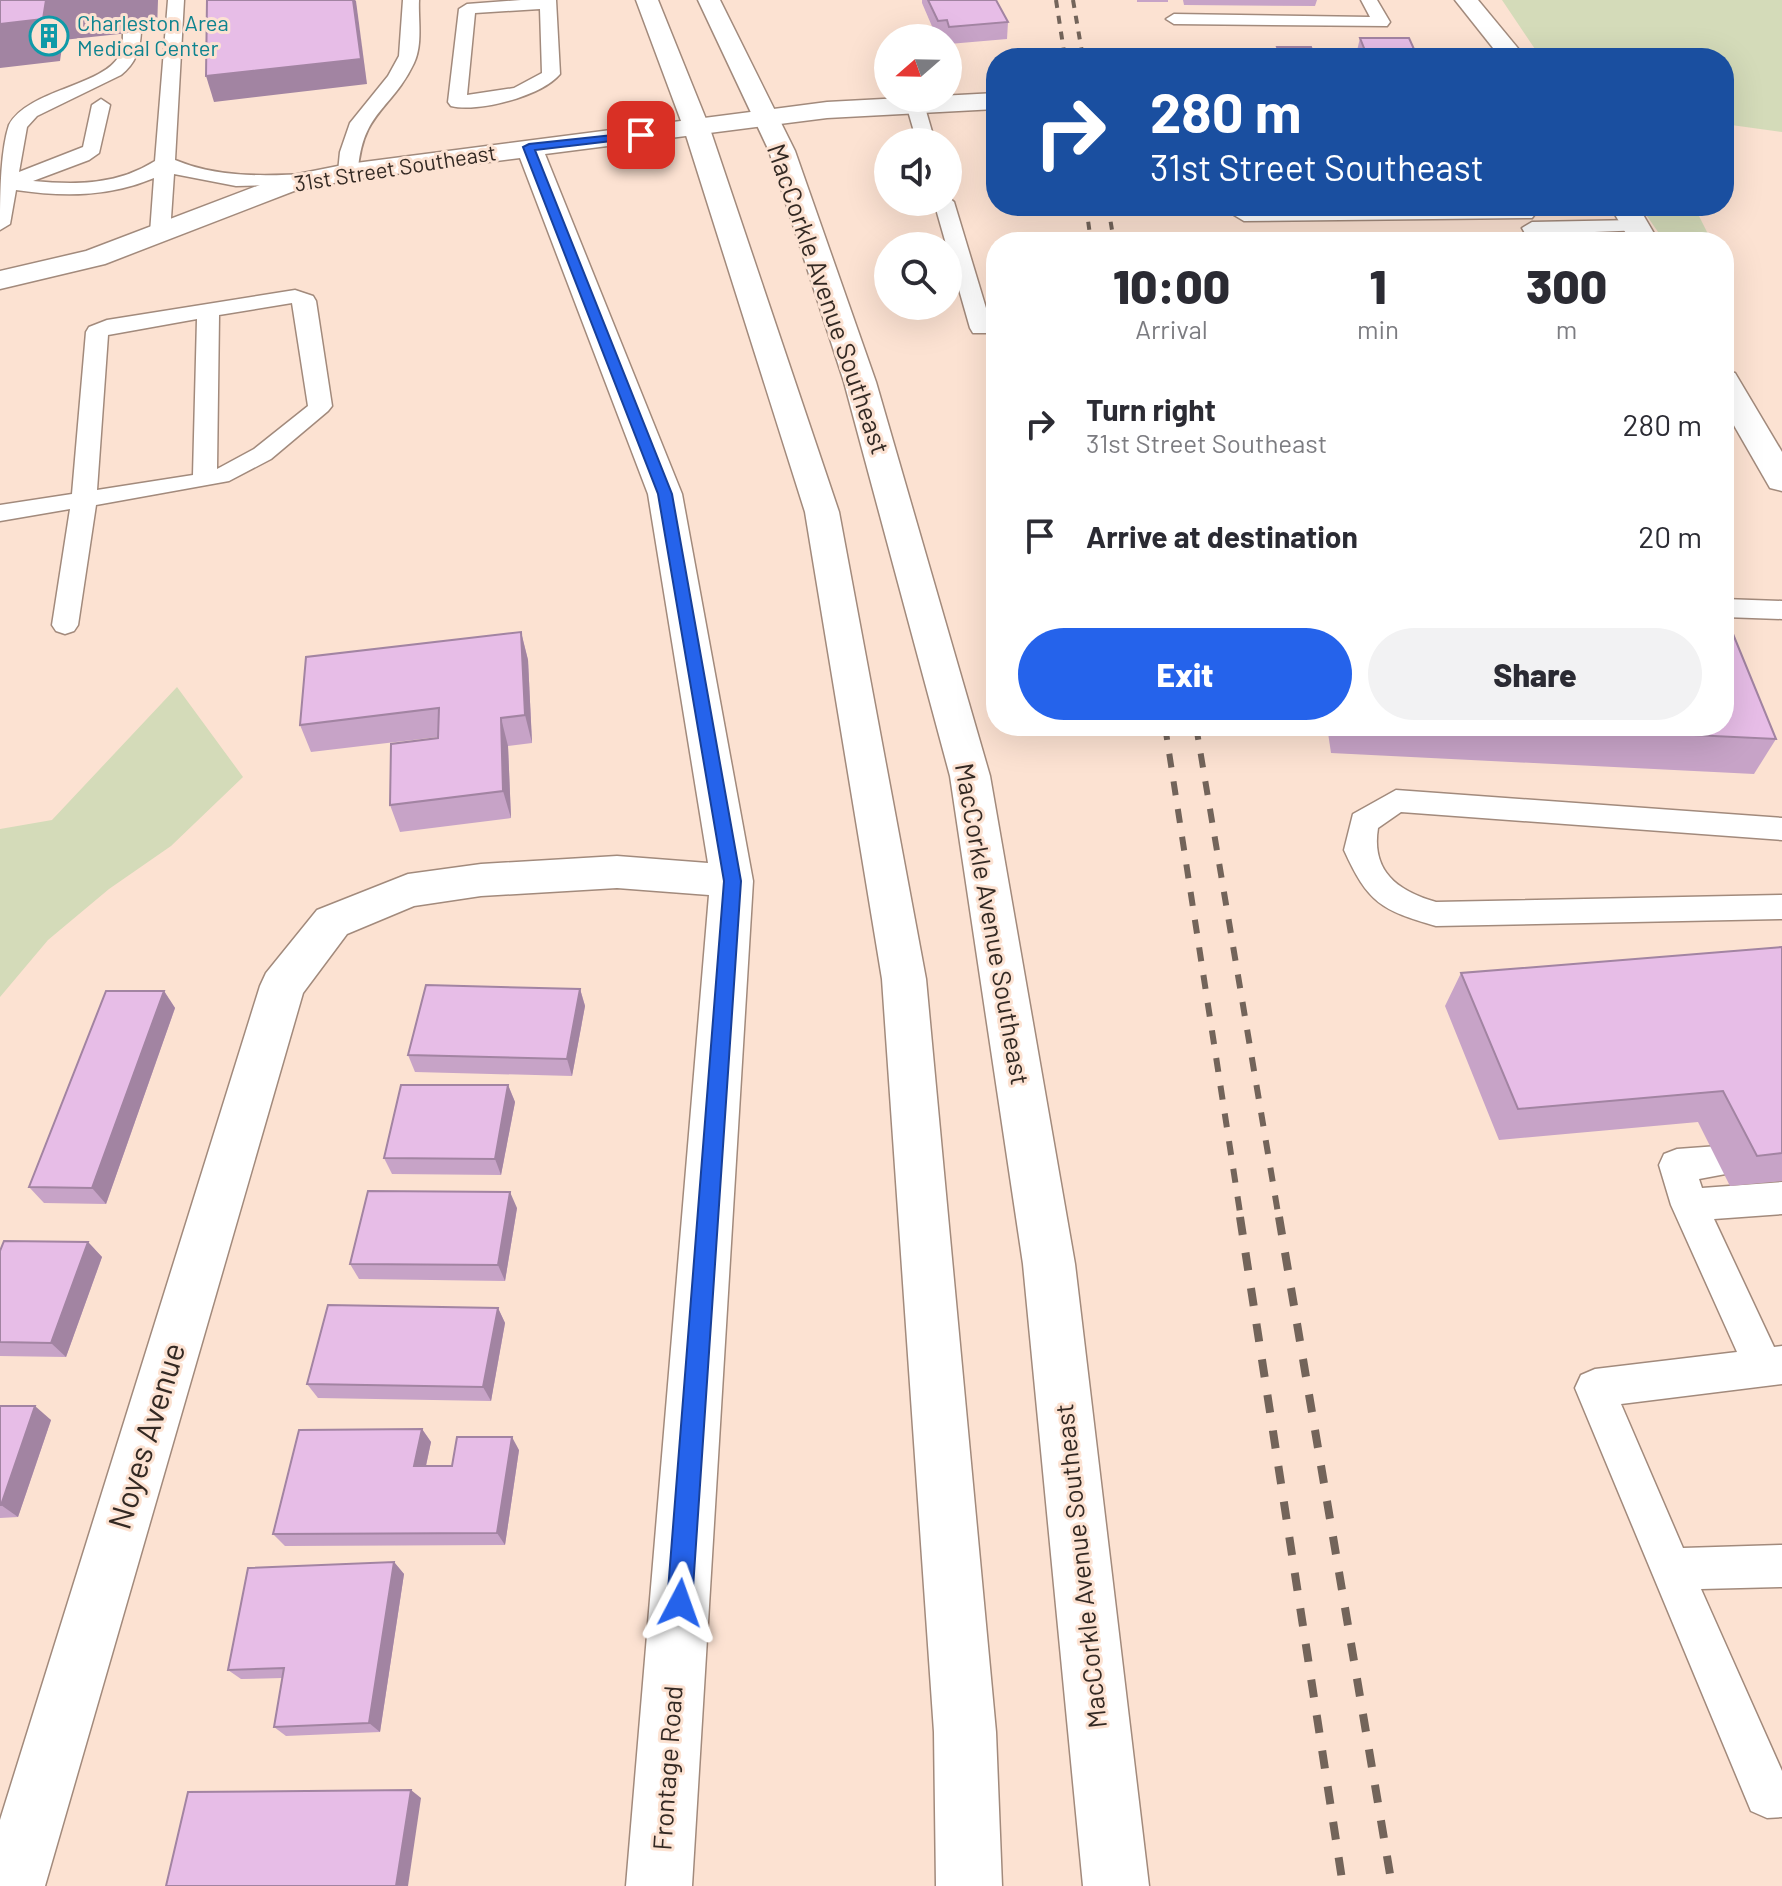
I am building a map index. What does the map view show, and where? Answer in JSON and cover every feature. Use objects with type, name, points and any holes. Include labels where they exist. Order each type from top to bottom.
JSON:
[{"type":"main road","points":[[647,0],[697,129],[822,512],[904,979],[965,1732],[969,1886]]},
{"type":"main road","name":"MacCorkle Avenue Southeast","points":[[709,0],[782,151],[860,382],[970,776],[1049,1264],[1116,1886]]},
{"type":"main road","points":[[1466,0],[1506,48]]},
{"type":"main road","name":"31st Street Southeast","points":[[962,102],[986,101]]},
{"type":"main road","name":"31st Street Southeast","points":[[0,280],[95,258],[241,200],[348,172],[827,110],[874,107]]},
{"type":"main road","name":"Frontage Road","points":[[529,147],[665,494],[732,881],[659,1886]]},
{"type":"main road","points":[[1734,400],[1782,481]]},
{"type":"main road","name":"Noyes Avenue","points":[[12,1886],[282,986],[332,922],[408,890],[481,880],[617,872],[732,881]]},
{"type":"lane","points":[[160,233],[176,0]]},
{"type":"lane","points":[[348,172],[348,149],[357,125],[406,61],[411,0]]},
{"type":"lane","points":[[1174,19],[1381,22],[1369,0]]},
{"type":"lane","points":[[548,2],[551,74],[544,81],[520,91],[457,102],[467,9],[548,2]]},
{"type":"lane","points":[[0,224],[18,126],[30,112],[126,63],[131,53],[132,32]]},
{"type":"lane","points":[[7,183],[82,156],[92,149],[101,105]]},
{"type":"lane","points":[[7,183],[46,189],[99,188],[136,178],[165,163],[198,176],[217,179],[248,182],[309,180]]},
{"type":"lane","points":[[948,216],[981,328]]},
{"type":"lane","points":[[1362,216],[1635,225]]},
{"type":"lane","points":[[0,513],[84,500],[219,478],[246,465],[314,414],[320,406],[305,301],[295,296],[107,327],[97,332],[84,500],[65,625]]},
{"type":"lane","points":[[205,480],[208,310]]},
{"type":"lane","points":[[1734,608],[1782,610]]},
{"type":"lane","points":[[1782,829],[1396,801],[1364,822],[1359,850],[1372,878],[1401,904],[1436,914],[1782,907]]},
{"type":"lane","points":[[1718,1162],[1677,1165],[1689,1205],[1772,1365],[1595,1388],[1767,1795],[1782,1794]]},
{"type":"lane","points":[[1689,1205],[1782,1198]]},
{"type":"lane","points":[[1672,1569],[1782,1566]]},
{"type":"green space","points":[[1502,0],[1782,0],[1782,132],[1734,125],[1734,48],[1534,48]]},
{"type":"green space","points":[[1647,216],[1699,216],[1707,232],[1658,232]]},
{"type":"green space","points":[[177,687],[243,777],[171,846],[109,889],[48,940],[0,997],[0,829],[52,820]]},
{"type":"building","points":[[0,0],[46,0],[43,19],[0,24]]},
{"type":"building","points":[[207,0],[353,0],[361,59],[206,76]]},
{"type":"building","points":[[928,0],[996,0],[1008,22],[962,26],[948,24],[947,20],[938,21]]},
{"type":"building","points":[[1360,38],[1409,38],[1414,48],[1364,48]]},
{"type":"building","points":[[521,632],[525,715],[501,718],[503,791],[390,805],[391,744],[438,738],[439,708],[300,725],[306,657]]},
{"type":"building","points":[[1734,636],[1776,739],[1713,736],[1734,736]]},
{"type":"building","points":[[1782,947],[1782,1153],[1757,1156],[1723,1091],[1518,1109],[1461,973]]},
{"type":"building","points":[[426,985],[580,989],[567,1059],[408,1055]]},
{"type":"building","points":[[106,991],[164,991],[92,1188],[29,1187]]},
{"type":"building","points":[[401,1085],[508,1085],[495,1159],[384,1158]]},
{"type":"building","points":[[368,1191],[510,1192],[498,1265],[350,1264]]},
{"type":"building","points":[[4,1241],[88,1242],[51,1343],[0,1342],[0,1251]]},
{"type":"building","points":[[328,1305],[498,1308],[483,1387],[307,1384]]},
{"type":"building","points":[[0,1406],[35,1406],[1,1505],[0,1505]]},
{"type":"building","points":[[422,1429],[414,1466],[452,1466],[457,1437],[512,1437],[497,1533],[273,1534],[299,1430]]},
{"type":"building","points":[[394,1562],[369,1723],[274,1727],[284,1668],[228,1670],[248,1568]]},
{"type":"building","points":[[411,1790],[396,1886],[166,1886],[188,1792]]},
{"type":"railway","points":[[1056,0],[1063,48]]},
{"type":"railway","points":[[1073,0],[1081,48]]},
{"type":"railway","points":[[1087,216],[1090,232]]},
{"type":"railway","points":[[1110,216],[1112,232]]},
{"type":"railway","points":[[1167,736],[1241,1219]]},
{"type":"railway","points":[[1198,736],[1279,1219]]},
{"type":"railway","points":[[1240,1217],[1343,1886]]},
{"type":"railway","points":[[1279,1217],[1392,1886]]},
{"type":"place","name":"Charleston Area Medical Center","points":[[49,36]]},
{"type":"route","points":[[641,135],[529,147],[665,494],[732,881],[680,1603]]}]
